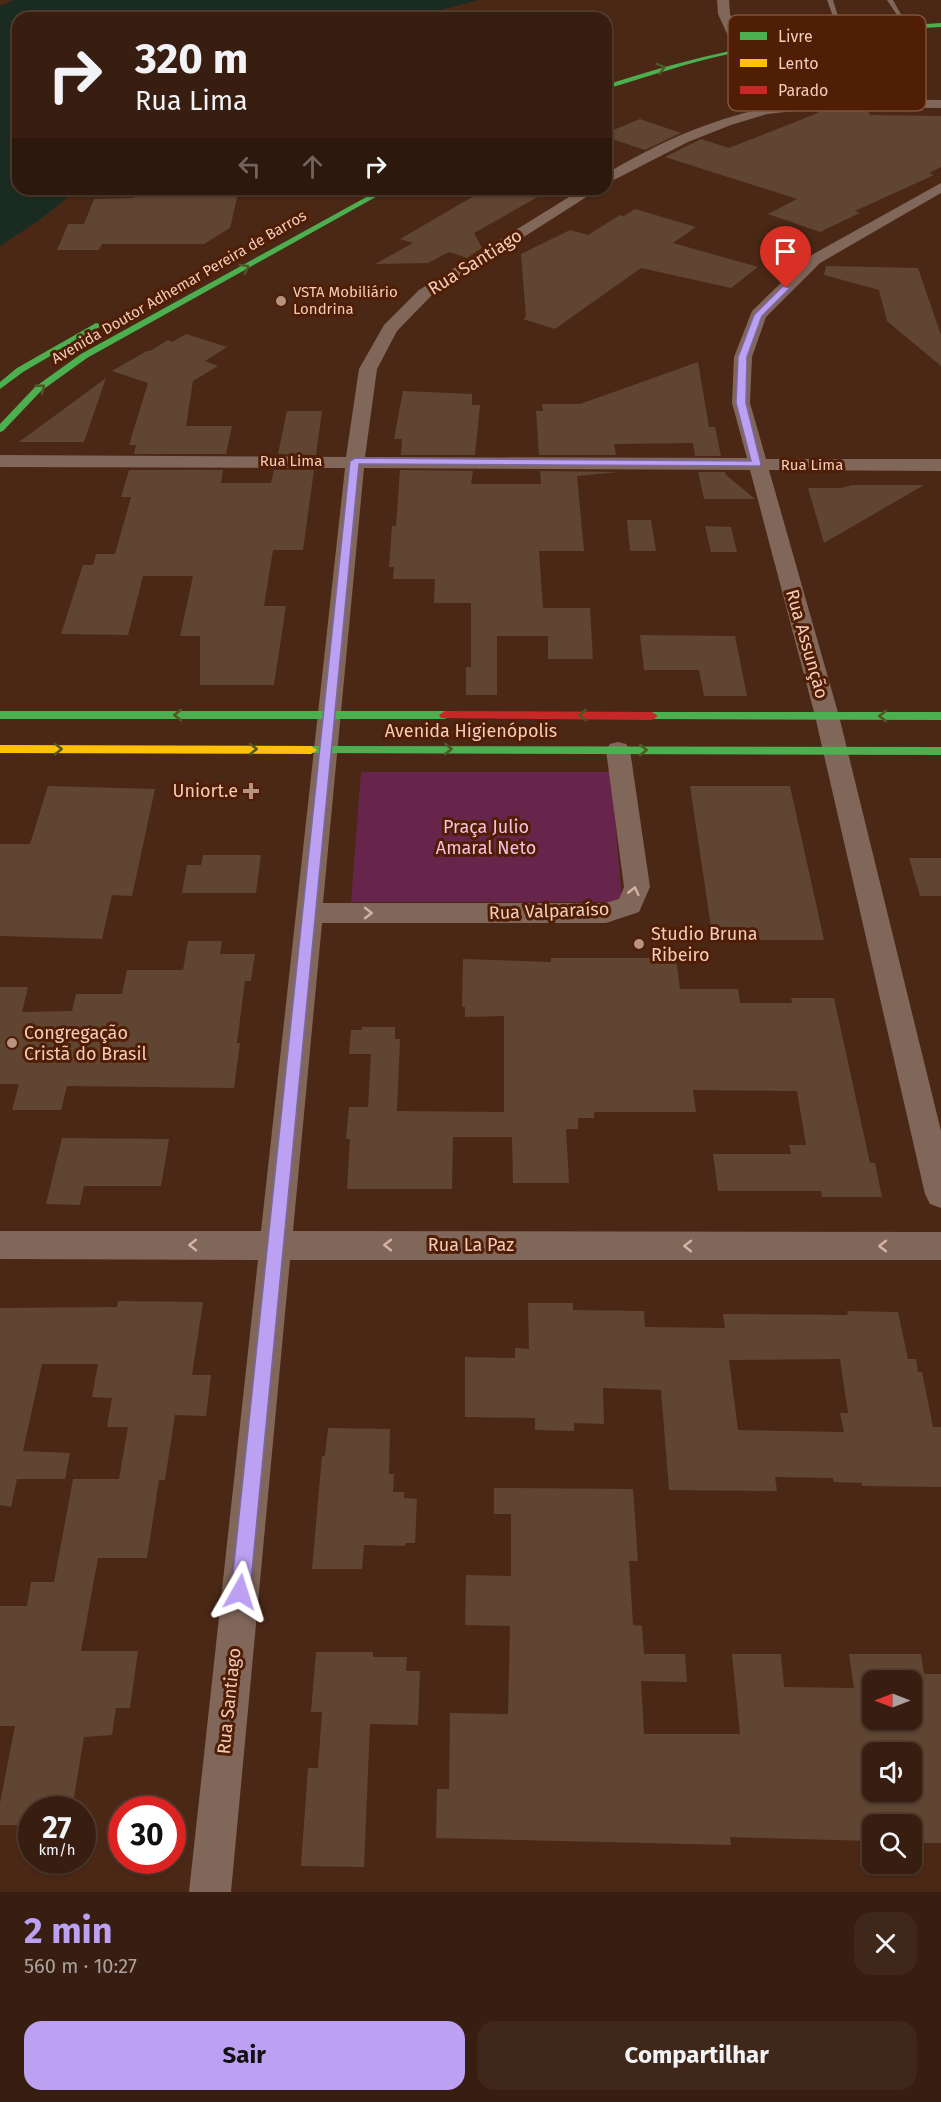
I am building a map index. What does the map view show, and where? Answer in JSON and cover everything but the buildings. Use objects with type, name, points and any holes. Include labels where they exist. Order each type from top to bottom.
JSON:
[{"type":"street","points":[[723,0],[724,14],[728,23]]},
{"type":"street","points":[[926,16],[941,16]]},
{"type":"street","points":[[926,25],[941,25]]},
{"type":"street","points":[[612,71],[674,52],[728,40]]},
{"type":"street","points":[[612,85],[657,69],[728,50]]},
{"type":"street","points":[[926,104],[941,104]]},
{"type":"street","points":[[612,176],[628,166],[700,132],[762,111]]},
{"type":"street","name":"Rua Assunção","points":[[941,187],[814,261],[758,315],[743,357],[741,403],[827,716],[941,1194]]},
{"type":"street","name":"Avenida Doutor Adhemar Pereira de Barros","points":[[0,429],[7,411],[112,341],[375,195]]},
{"type":"street","name":"Rua Santiago","points":[[210,1892],[355,461],[368,369],[390,329],[425,293],[582,195]]},
{"type":"street","points":[[288,223],[313,230]]},
{"type":"street","name":"Avenida Doutor Adhemar Pereira de Barros","points":[[0,386],[20,370],[116,316]]},
{"type":"street","name":"Rua Lima","points":[[0,461],[941,465]]},
{"type":"street","name":"Avenida Higienópolis","points":[[0,715],[941,716]]},
{"type":"street","name":"Avenida Higienópolis","points":[[0,748],[941,751]]},
{"type":"street","name":"Rua Valparaíso","points":[[309,913],[606,913],[630,905],[637,887],[618,750]]},
{"type":"street","name":"Rua La Paz","points":[[0,1245],[941,1246]]},
{"type":"lane","points":[[830,0],[838,15]]},
{"type":"lane","points":[[890,0],[900,15]]},
{"type":"green space","name":"Praça Julio Amaral Neto","points":[[361,772],[611,772],[622,902],[351,902]]},
{"type":"shaded area","points":[[14,0],[479,0],[432,12],[12,12],[12,195],[71,195],[41,219],[0,246],[0,6]]},
{"type":"traffic: fast","points":[[926,26],[941,25]]},
{"type":"traffic: fast","points":[[612,85],[647,73],[728,52]]},
{"type":"traffic: fast","points":[[0,429],[38,389],[84,356],[375,195]]},
{"type":"traffic: fast","points":[[0,386],[20,370],[99,325]]},
{"type":"traffic: fast","points":[[0,715],[445,715]]},
{"type":"traffic: fast","points":[[652,716],[941,716]]},
{"type":"traffic: fast","points":[[311,750],[941,751]]},
{"type":"traffic: slow","points":[[0,749],[311,750]]},
{"type":"traffic: jam","points":[[445,715],[652,716]]},
{"type":"place","name":"VSTA Mobiliário Londrina","points":[[281,301]]},
{"type":"place","name":"Uniort.e","points":[[251,791]]},
{"type":"place","name":"Studio Bruna Ribeiro","points":[[639,944]]},
{"type":"place","name":"Congregação Cristã do Brasil","points":[[12,1043]]},
{"type":"route","points":[[240,1592],[355,461],[756,464],[741,403],[743,357],[758,315],[786,288]]}]
